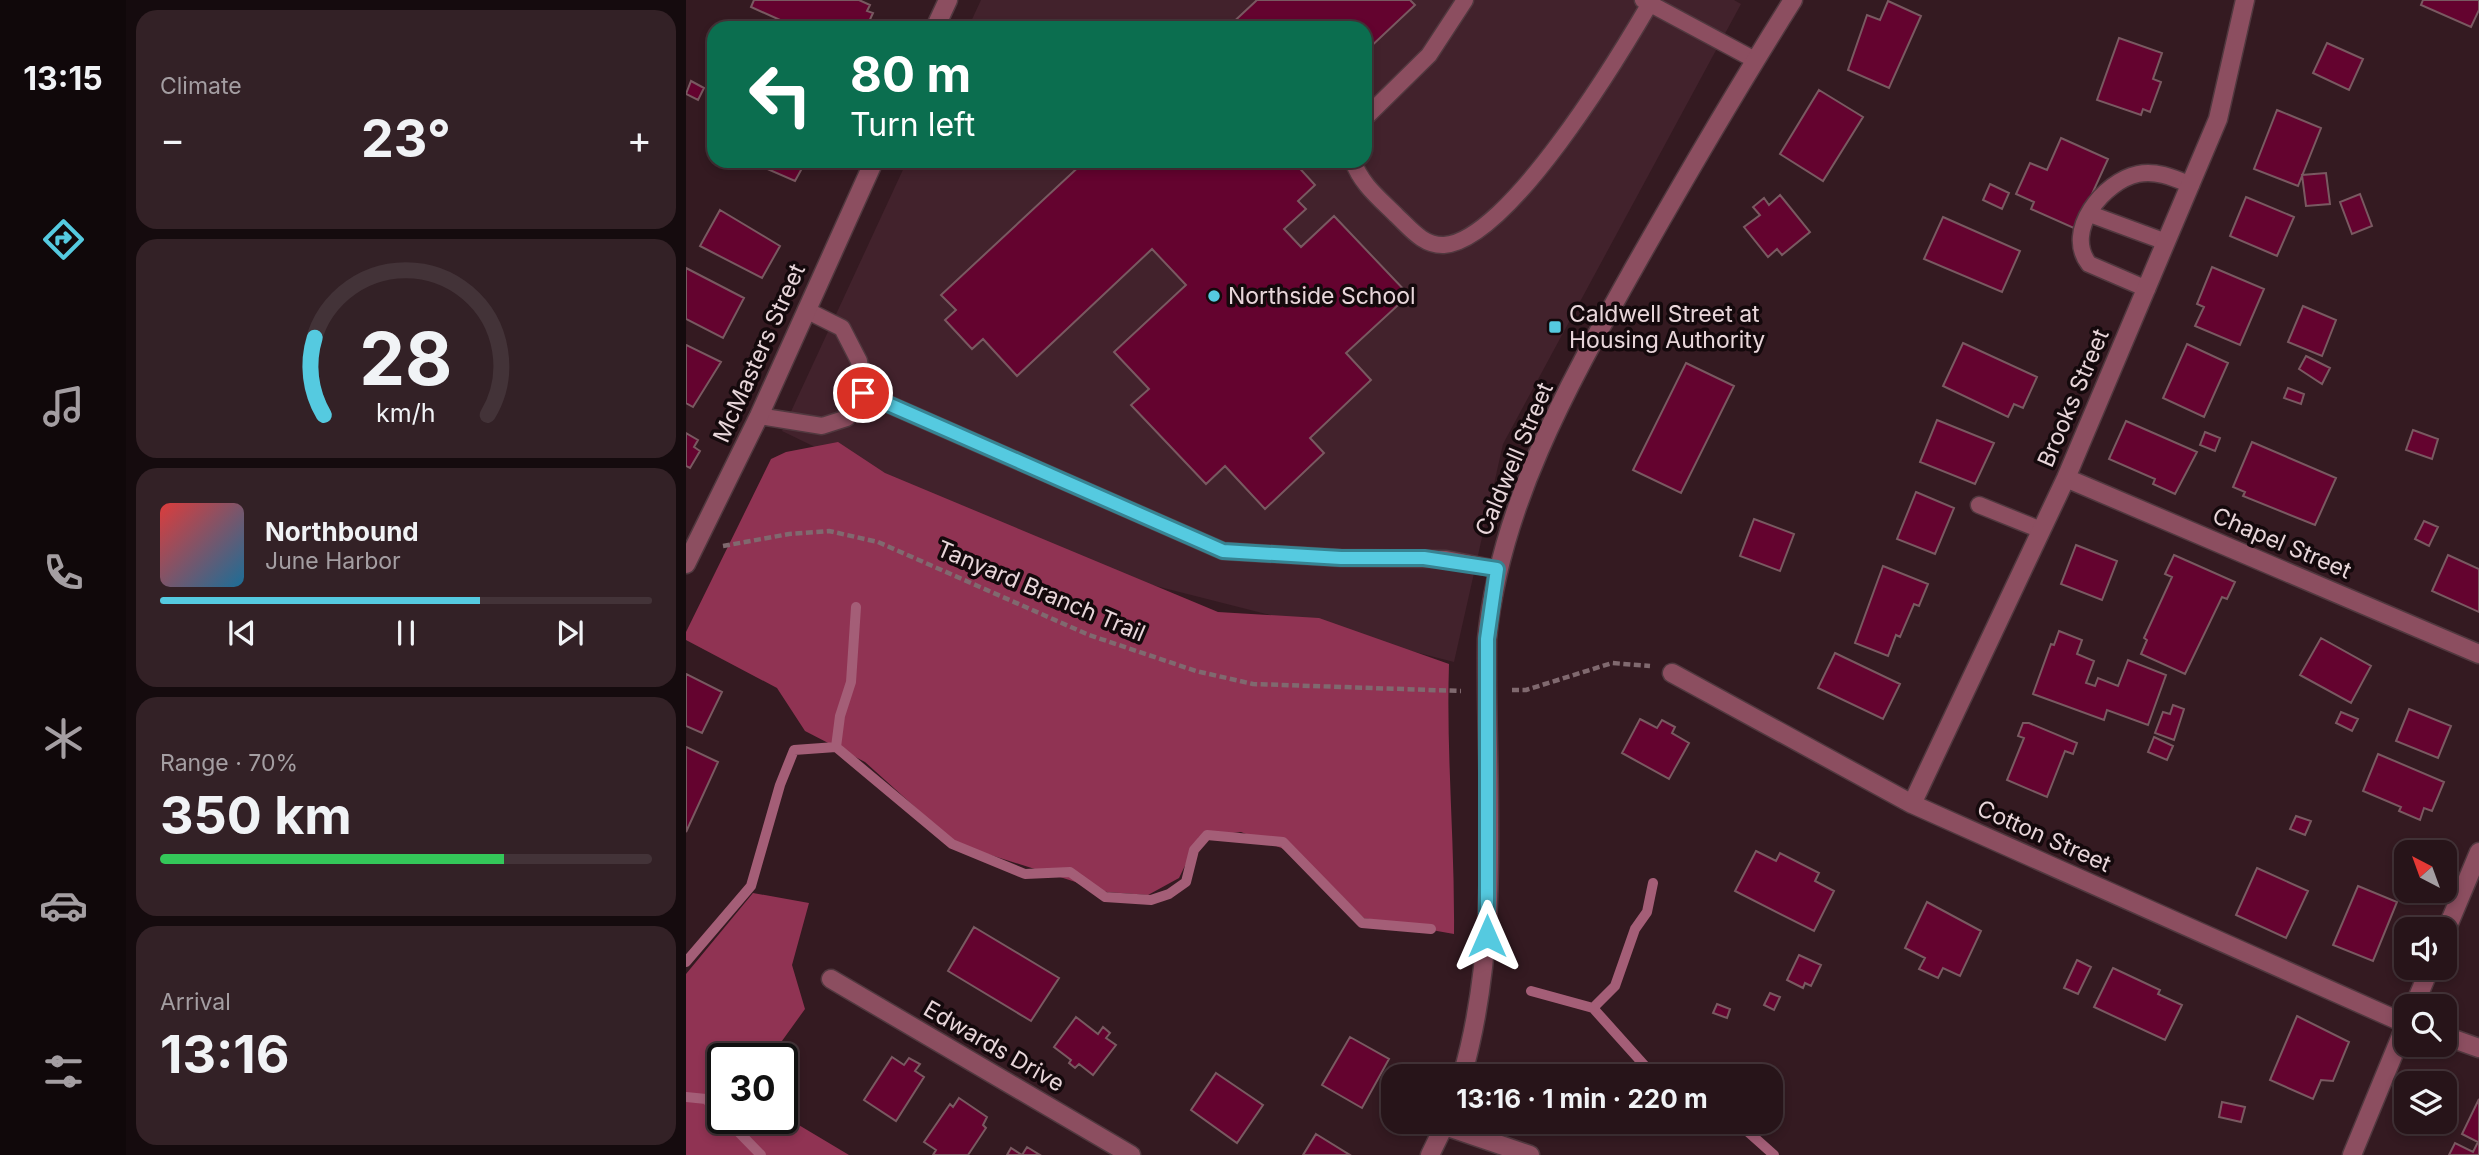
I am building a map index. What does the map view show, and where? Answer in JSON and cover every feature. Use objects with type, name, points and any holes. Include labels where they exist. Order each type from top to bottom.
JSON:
[{"type":"street","points":[[938,21],[948,0]]},
{"type":"street","name":"Caldwell Street","points":[[1465,1064],[1482,996],[1487,936],[1487,639],[1497,569],[1517,503],[1597,334],[1755,60],[1793,0]]},
{"type":"street","name":"Brooks Street","points":[[1912,804],[2066,478],[2218,119],[2245,0]]},
{"type":"street","name":"McMasters Street","points":[[689,558],[760,416],[871,168]]},
{"type":"street","name":"Chapel Street","points":[[2066,478],[2479,654]]},
{"type":"street","name":"Cotton Street","points":[[1672,673],[1912,804],[2394,1019]]},
{"type":"street","points":[[2452,917],[2479,852]]},
{"type":"street","name":"Edwards Drive","points":[[831,979],[1131,1155]]},
{"type":"street","points":[[2457,1041],[2479,1048]]},
{"type":"street","points":[[2352,1155],[2394,1053]]},
{"type":"street","points":[[1430,1155],[1441,1134]]},
{"type":"street","points":[[1473,1134],[1530,1155]]},
{"type":"lane","points":[[1446,29],[1452,0]]},
{"type":"lane","points":[[1372,111],[1429,54],[1465,0]]},
{"type":"lane","points":[[1356,168],[1369,189],[1417,235],[1438,244],[1462,240],[1478,230],[1549,161],[1646,3],[1755,60]]},
{"type":"lane","points":[[2147,289],[2096,269],[2083,256],[2079,243],[2090,214],[2097,199],[2104,192],[2136,174],[2166,176],[2190,185]]},
{"type":"lane","points":[[2090,214],[2166,242]]},
{"type":"lane","points":[[760,416],[822,426],[847,418],[863,393],[859,362],[842,328],[806,310]]},
{"type":"lane","points":[[863,393],[1223,551],[1341,558],[1413,557],[1497,569]]},
{"type":"lane","points":[[1979,505],[2041,530]]},
{"type":"path","name":"Tanyard Branch Trail","points":[[689,558],[789,534],[829,531],[878,542],[1088,635],[1196,671],[1253,684],[1464,691]]},
{"type":"path","points":[[1523,690],[1612,663],[1641,664],[1672,673]]},
{"type":"shaded area","name":"Northside School","points":[[981,0],[1734,0],[1741,4],[1503,444],[1454,662],[1042,557],[782,431],[904,168],[1372,168],[1372,21],[971,21]]},
{"type":"shaded area","points":[[838,442],[885,473],[1218,612],[1319,618],[1449,664],[1454,934],[1364,918],[1301,856],[1241,832],[1199,837],[1179,878],[1148,895],[1107,892],[956,844],[865,762],[805,731],[777,688],[686,640],[686,632],[771,459],[786,452]]},
{"type":"shaded area","points":[[753,893],[809,903],[792,965],[805,1009],[781,1043],[707,1043],[707,1134],[798,1134],[798,1125],[849,1155],[686,1155],[686,974]]},
{"type":"building","points":[[754,0],[859,0],[870,5],[867,11],[873,13],[869,21],[782,21],[751,7]]},
{"type":"building","points":[[1257,0],[1410,0],[1415,5],[1372,45],[1372,21],[1234,21]]},
{"type":"building","points":[[2423,0],[2479,0],[2479,10],[2471,27],[2421,5]]},
{"type":"building","points":[[1888,1],[1921,16],[1889,88],[1848,70],[1867,15],[1880,20]]},
{"type":"building","points":[[2119,38],[2162,53],[2153,79],[2161,82],[2150,112],[2143,109],[2141,115],[2097,100]]},
{"type":"building","points":[[2327,43],[2363,59],[2349,90],[2313,73]]},
{"type":"building","points":[[691,81],[704,88],[698,100],[686,94]]},
{"type":"building","points":[[1819,90],[1863,117],[1823,181],[1780,154]]},
{"type":"building","points":[[2277,110],[2321,128],[2298,186],[2254,169]]},
{"type":"building","points":[[2061,138],[2108,159],[2076,229],[2031,209],[2034,202],[2016,194],[2030,163],[2047,170]]},
{"type":"building","points":[[765,168],[802,168],[795,181]]},
{"type":"building","points":[[1077,168],[1299,168],[1315,185],[1298,201],[1306,209],[1284,229],[1301,247],[1334,216],[1409,295],[1346,353],[1371,380],[1310,438],[1324,453],[1265,509],[1225,466],[1206,484],[1131,405],[1149,389],[1114,352],[1186,285],[1152,249],[1017,376],[983,339],[972,349],[945,320],[956,310],[941,295]]},
{"type":"building","points":[[2326,173],[2330,204],[2306,206],[2302,175]]},
{"type":"building","points":[[1990,184],[2009,193],[2002,209],[1983,200]]},
{"type":"building","points":[[2360,194],[2372,226],[2352,234],[2340,202]]},
{"type":"building","points":[[1780,195],[1810,232],[1782,255],[1777,249],[1768,257],[1744,227],[1760,215],[1753,207],[1764,198],[1769,205]]},
{"type":"building","points":[[2246,197],[2294,217],[2277,256],[2230,236]]},
{"type":"building","points":[[720,210],[780,246],[762,278],[700,246]]},
{"type":"building","points":[[1943,217],[2020,251],[2002,292],[1924,259]]},
{"type":"building","points":[[2212,267],[2264,289],[2240,345],[2195,326],[2204,307],[2197,304]]},
{"type":"building","points":[[686,268],[744,298],[723,338],[686,319]]},
{"type":"building","points":[[2303,306],[2336,320],[2322,356],[2288,342]]},
{"type":"building","points":[[1963,343],[2037,377],[2023,408],[2014,404],[2008,417],[1943,386]]},
{"type":"building","points":[[2187,344],[2228,363],[2204,417],[2163,398]]},
{"type":"building","points":[[686,345],[721,362],[693,407],[686,403]]},
{"type":"building","points":[[2306,356],[2330,368],[2322,384],[2299,369]]},
{"type":"building","points":[[1686,363],[1734,386],[1681,493],[1633,470]]},
{"type":"building","points":[[2288,388],[2304,394],[2301,404],[2284,398]]},
{"type":"building","points":[[1937,420],[1994,443],[1975,484],[1920,462]]},
{"type":"building","points":[[2126,421],[2197,452],[2175,494],[2153,484],[2155,479],[2109,459]]},
{"type":"building","points":[[2413,430],[2438,439],[2432,459],[2406,450]]},
{"type":"building","points":[[2205,432],[2220,438],[2215,451],[2200,445]]},
{"type":"building","points":[[686,433],[698,440],[694,447],[700,451],[690,468],[686,466]]},
{"type":"building","points":[[2252,442],[2336,478],[2315,525],[2243,496],[2245,492],[2233,487]]},
{"type":"building","points":[[1916,492],[1954,508],[1935,554],[1897,539]]},
{"type":"building","points":[[1754,519],[1794,534],[1780,571],[1740,556]]},
{"type":"building","points":[[2424,521],[2438,527],[2429,546],[2415,539]]},
{"type":"building","points":[[2076,545],[2117,561],[2102,600],[2061,584]]},
{"type":"building","points":[[2174,555],[2235,582],[2227,599],[2222,597],[2185,674],[2141,654],[2147,640],[2144,638],[2172,577],[2165,574]]},
{"type":"building","points":[[2448,555],[2479,569],[2479,612],[2432,591]]},
{"type":"building","points":[[1883,566],[1928,584],[1919,606],[1914,604],[1900,637],[1896,635],[1888,656],[1855,643]]},
{"type":"building","points":[[2059,631],[2082,640],[2077,654],[2094,661],[2086,683],[2095,686],[2098,678],[2118,686],[2128,660],[2166,675],[2148,725],[2107,710],[2104,720],[2033,694],[2051,644],[2054,645]]},
{"type":"building","points":[[2321,638],[2371,666],[2351,703],[2300,675]]},
{"type":"building","points":[[1835,653],[1900,684],[1883,719],[1818,688]]},
{"type":"building","points":[[686,674],[722,692],[702,733],[686,726]]},
{"type":"building","points":[[2173,705],[2184,709],[2174,740],[2155,733],[2163,712],[2170,714]]},
{"type":"building","points":[[2409,709],[2451,726],[2438,758],[2396,741]]},
{"type":"building","points":[[2341,712],[2358,719],[2352,731],[2336,723]]},
{"type":"building","points":[[1640,719],[1657,728],[1662,720],[1675,727],[1672,733],[1689,743],[1669,779],[1622,753]]},
{"type":"building","points":[[2023,723],[2077,743],[2073,754],[2065,751],[2047,797],[2007,780],[2024,738],[2018,736]]},
{"type":"building","points":[[2154,737],[2173,746],[2167,760],[2148,752]]},
{"type":"building","points":[[686,747],[718,762],[686,832]]},
{"type":"building","points":[[2378,754],[2444,782],[2432,811],[2424,808],[2420,820],[2399,811],[2401,807],[2363,791]]},
{"type":"building","points":[[2296,816],[2311,821],[2305,835],[2290,829]]},
{"type":"building","points":[[1756,851],[1776,861],[1780,853],[1819,873],[1815,881],[1834,891],[1814,931],[1735,891]]},
{"type":"building","points":[[2257,868],[2308,891],[2286,938],[2236,915]]},
{"type":"building","points":[[2358,886],[2397,903],[2373,961],[2333,945]]},
{"type":"building","points":[[1927,902],[1981,931],[1960,976],[1943,968],[1938,978],[1919,969],[1925,958],[1905,948]]},
{"type":"building","points":[[974,927],[1059,978],[1031,1021],[948,971]]},
{"type":"building","points":[[1799,955],[1821,965],[1811,986],[1805,983],[1803,988],[1787,980]]},
{"type":"building","points":[[2077,960],[2091,967],[2078,994],[2064,988]]},
{"type":"building","points":[[2113,968],[2160,990],[2158,994],[2182,1005],[2165,1040],[2094,1007]]},
{"type":"building","points":[[1770,993],[1780,997],[1774,1010],[1764,1005]]},
{"type":"building","points":[[1717,1004],[1730,1009],[1727,1018],[1713,1013]]},
{"type":"building","points":[[2297,1016],[2349,1042],[2333,1081],[2321,1080],[2313,1099],[2270,1080]]},
{"type":"building","points":[[1076,1017],[1098,1034],[1103,1027],[1110,1033],[1106,1038],[1116,1045],[1093,1075],[1079,1064],[1075,1068],[1069,1063],[1071,1060],[1054,1047]]},
{"type":"building","points":[[1350,1037],[1389,1059],[1386,1064],[1381,1064],[1381,1074],[1362,1108],[1322,1085]]},
{"type":"building","points":[[892,1057],[904,1065],[909,1058],[920,1064],[915,1071],[924,1077],[896,1121],[864,1100]]},
{"type":"building","points":[[1216,1073],[1263,1105],[1237,1143],[1191,1110]]},
{"type":"building","points":[[959,1098],[987,1117],[983,1125],[986,1128],[968,1155],[933,1155],[936,1150],[924,1142],[950,1104],[953,1107]]},
{"type":"building","points":[[2479,1099],[2479,1155],[2449,1155],[2455,1143],[2473,1152],[2478,1142],[2462,1134]]},
{"type":"building","points":[[2222,1102],[2245,1107],[2241,1122],[2219,1117]]},
{"type":"building","points":[[1316,1134],[1350,1155],[1303,1155]]},
{"type":"building","points":[[1027,1147],[1040,1155],[1022,1155]]},
{"type":"building","points":[[1011,1148],[1022,1155],[1007,1155]]},
{"type":"waterway","points":[[836,747],[840,716],[851,682],[856,607]]},
{"type":"waterway","points":[[686,962],[751,886],[780,785],[794,750],[836,747],[952,844],[1025,874],[1070,872],[1105,897],[1151,900],[1169,894],[1186,882],[1194,850],[1207,835],[1283,842],[1362,923],[1431,929]]},
{"type":"waterway","points":[[1593,1008],[1615,986],[1635,929],[1647,912],[1653,883]]},
{"type":"waterway","points":[[1531,991],[1593,1008],[1643,1064]]},
{"type":"waterway","points":[[686,1097],[707,1100]]},
{"type":"waterway","points":[[741,1134],[761,1155]]},
{"type":"waterway","points":[[1750,1134],[1774,1155]]},
{"type":"place","name":"Northside School","points":[[1214,296]]},
{"type":"place","name":"Caldwell Street at Housing Authority","points":[[1555,327]]},
{"type":"route","points":[[863,393],[1223,551],[1341,558],[1403,556],[1446,559],[1497,569],[1491,596],[1487,639],[1487,936]]}]
